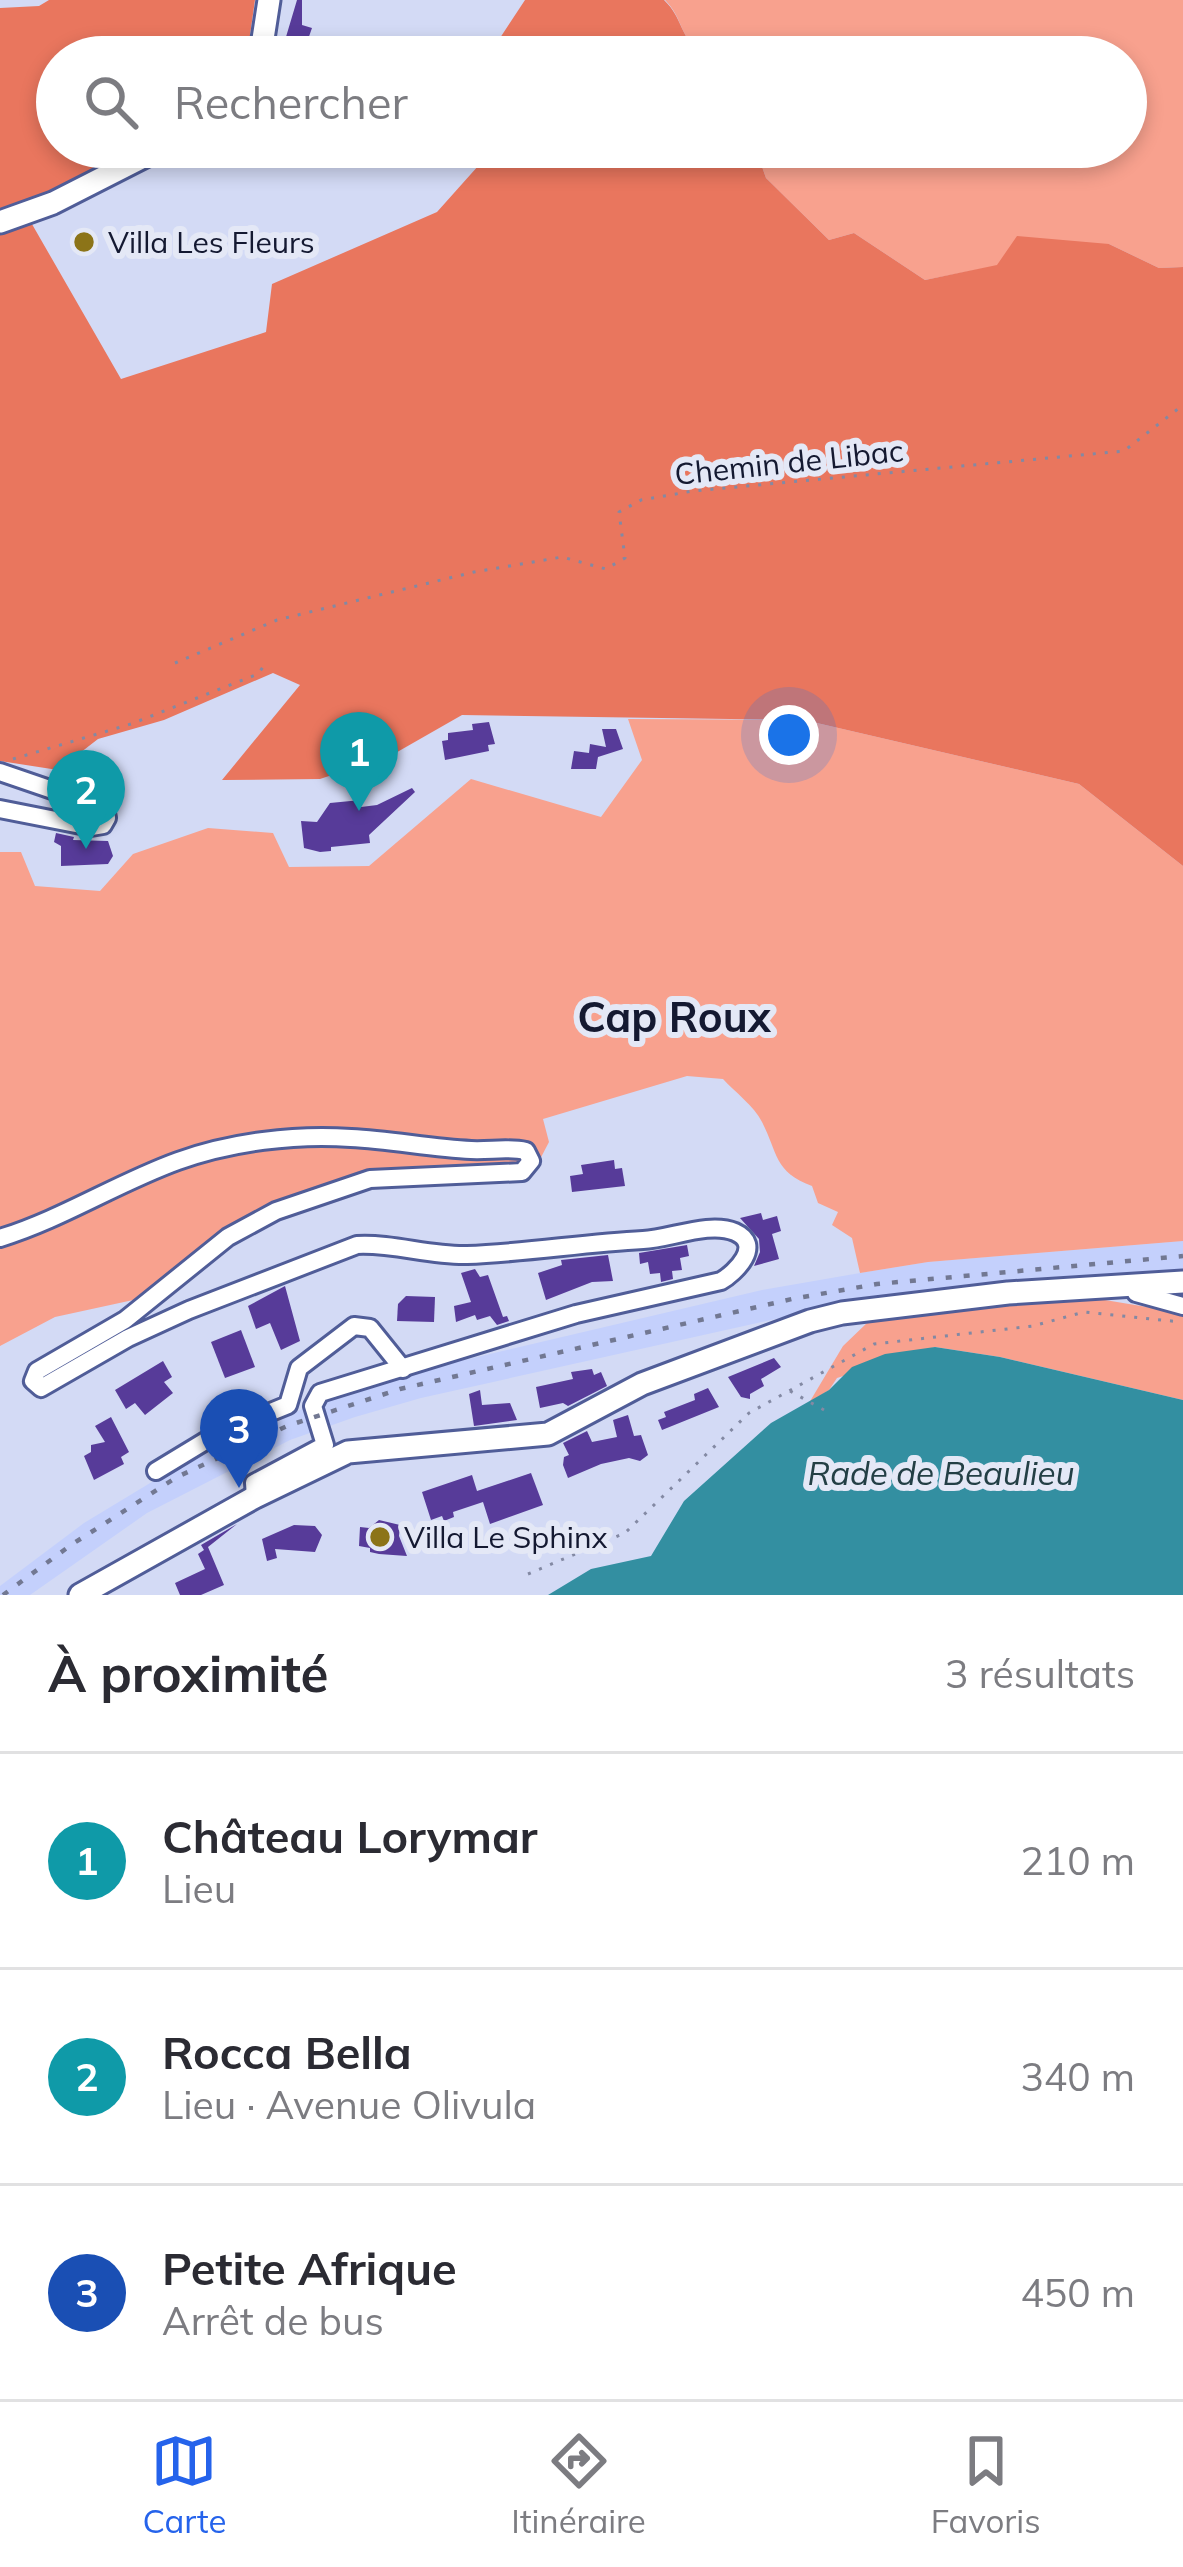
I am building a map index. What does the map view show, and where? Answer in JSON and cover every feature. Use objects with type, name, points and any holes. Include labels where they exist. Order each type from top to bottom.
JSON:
[{"type":"main road","points":[[262,36],[268,0]]},
{"type":"main road","points":[[0,222],[31,213],[121,168]]},
{"type":"main road","points":[[1125,1291],[1183,1282]]},
{"type":"main road","points":[[80,1595],[255,1497],[348,1452],[548,1434],[642,1384],[810,1321],[934,1300],[1125,1291],[1183,1293]]},
{"type":"street","points":[[0,767],[105,808],[107,818],[103,825],[91,827],[0,809]]},
{"type":"street","points":[[0,1238],[31,1228],[117,1184],[184,1159],[246,1144],[350,1137],[475,1151],[514,1148],[526,1151],[531,1161],[521,1172],[370,1179],[276,1211],[228,1237],[125,1320],[37,1371],[33,1381],[41,1388],[128,1338],[189,1310],[357,1245],[386,1244],[424,1253],[467,1255],[655,1240],[710,1230],[735,1232],[745,1248],[741,1269],[721,1281],[576,1314],[316,1395],[313,1406],[325,1445],[254,1483],[255,1497]]},
{"type":"street","points":[[1125,1291],[1183,1306]]},
{"type":"street","points":[[156,1471],[217,1434],[288,1405],[299,1368],[354,1326],[370,1328],[403,1369]]},
{"type":"path","name":"Chemin de Libac","points":[[175,663],[277,620],[453,577],[562,557],[606,569],[626,559],[619,512],[641,500],[693,490],[1124,451],[1183,406]]},
{"type":"path","points":[[0,767],[131,724],[258,674],[266,663]]},
{"type":"path","points":[[528,1574],[625,1533],[749,1413],[874,1344],[1033,1326],[1084,1312],[1183,1322]]},
{"type":"path","points":[[788,1390],[824,1410]]},
{"type":"shaded area","points":[[49,0],[255,0],[250,36],[36,36],[36,168],[95,168],[21,205],[121,379],[266,332],[272,284],[437,212],[476,168],[762,168],[766,178],[829,240],[854,233],[925,280],[997,265],[1017,236],[1109,244],[1159,268],[1183,267],[1183,866],[1079,784],[804,720],[462,715],[392,755],[320,779],[222,780],[300,685],[273,673],[164,720],[98,739],[58,770],[0,761],[0,8],[39,6]]},
{"type":"shaded area","points":[[525,0],[664,0],[686,36],[501,36]]},
{"type":"shaded area","points":[[665,0],[1183,0],[1183,267],[1159,268],[1109,244],[925,280],[854,233],[829,240],[766,178],[762,168],[1147,168],[1147,36],[686,36]]},
{"type":"shaded area","points":[[628,719],[804,720],[1079,784],[1183,866],[1183,1241],[928,1262],[860,1273],[852,1238],[832,1225],[838,1212],[818,1203],[812,1186],[784,1168],[754,1110],[723,1079],[687,1076],[543,1119],[549,1142],[537,1165],[366,1185],[278,1216],[223,1247],[170,1292],[55,1317],[0,1346],[0,852],[21,852],[35,886],[100,891],[133,854],[208,828],[273,833],[289,867],[369,866],[471,779],[601,817],[642,760]]},
{"type":"shaded area","points":[[1183,1241],[1183,1272],[865,1299],[421,1398],[355,1417],[290,1440],[147,1513],[30,1595],[0,1595],[0,1586],[84,1523],[170,1471],[250,1430],[409,1373],[762,1290],[860,1273],[928,1262]]},
{"type":"shaded area","points":[[1087,1297],[1183,1313],[1183,1400],[1000,1357],[935,1347],[837,1378],[829,1390],[809,1403],[843,1346],[869,1321]]},
{"type":"water","name":"Rade de Beaulieu","points":[[935,1347],[1000,1357],[1183,1400],[1183,1595],[548,1595],[591,1569],[651,1556],[684,1501],[771,1423],[829,1390],[852,1367],[885,1354]]},
{"type":"building","points":[[297,0],[302,0],[302,25],[312,28],[309,36],[286,36]]},
{"type":"building","points":[[489,722],[495,744],[488,745],[489,751],[445,760],[442,741],[448,740],[448,733]]},
{"type":"building","points":[[602,729],[616,729],[623,749],[598,757],[596,769],[571,769],[574,751],[589,753],[590,744],[606,747]]},
{"type":"building","points":[[412,788],[415,792],[369,835],[370,843],[320,852],[304,848],[301,821],[317,822],[330,803],[361,800],[361,807],[377,805]]},
{"type":"building","points":[[56,833],[73,840],[108,841],[113,856],[108,864],[61,866]]},
{"type":"building","points":[[614,1160],[615,1169],[622,1168],[625,1186],[572,1192],[570,1176],[583,1174],[581,1165]]},
{"type":"building","points":[[761,1213],[763,1220],[777,1216],[781,1231],[772,1234],[779,1259],[754,1266],[759,1239],[740,1218]]},
{"type":"building","points":[[687,1245],[689,1256],[680,1258],[682,1270],[672,1271],[673,1279],[661,1282],[660,1273],[650,1274],[648,1262],[640,1264],[639,1253]]},
{"type":"building","points":[[608,1255],[613,1281],[592,1282],[546,1300],[538,1273],[562,1265],[561,1260]]},
{"type":"building","points":[[475,1269],[480,1277],[488,1275],[503,1317],[509,1321],[497,1325],[490,1316],[477,1320],[475,1315],[456,1322],[454,1306],[471,1302],[461,1273]]},
{"type":"building","points":[[285,1286],[300,1341],[281,1350],[270,1323],[256,1329],[248,1306]]},
{"type":"building","points":[[406,1296],[435,1297],[434,1322],[397,1321],[398,1304]]},
{"type":"building","points":[[241,1330],[255,1367],[225,1378],[211,1342]]},
{"type":"building","points":[[774,1358],[781,1367],[761,1379],[764,1386],[750,1394],[750,1399],[741,1397],[728,1377]]},
{"type":"building","points":[[163,1361],[172,1377],[164,1382],[173,1393],[145,1415],[135,1403],[126,1409],[115,1390]]},
{"type":"building","points":[[592,1369],[594,1375],[601,1372],[607,1386],[568,1406],[540,1408],[536,1387],[573,1379],[571,1372]]},
{"type":"building","points":[[708,1388],[719,1407],[662,1430],[658,1420],[666,1417],[664,1412],[695,1400],[694,1394]]},
{"type":"building","points":[[480,1390],[482,1405],[510,1403],[517,1420],[474,1426],[469,1394]]},
{"type":"building","points":[[628,1415],[634,1436],[641,1435],[648,1455],[640,1461],[629,1458],[601,1464],[568,1478],[563,1465],[569,1455],[563,1443],[587,1431],[592,1442],[617,1437],[613,1420]]},
{"type":"building","points":[[111,1417],[129,1452],[121,1457],[124,1464],[94,1480],[84,1456],[91,1452],[91,1445],[105,1442],[95,1426]]},
{"type":"building","points":[[531,1473],[543,1505],[490,1524],[483,1502],[453,1512],[454,1517],[444,1521],[442,1516],[431,1520],[422,1492],[472,1475],[477,1491]]},
{"type":"building","name":"Villa Le Sphinx","points":[[379,1520],[400,1525],[407,1556],[379,1554],[359,1546],[360,1527],[369,1528]]},
{"type":"building","points":[[237,1524],[208,1547],[224,1585],[201,1595],[180,1595],[175,1583],[205,1569],[198,1554],[204,1550],[201,1545]]},
{"type":"building","points":[[294,1525],[315,1526],[322,1535],[315,1552],[275,1549],[277,1558],[267,1561],[262,1539]]},
{"type":"railway","points":[[3,1595],[177,1477],[287,1426],[400,1389],[792,1299],[877,1284],[1183,1256]]},
{"type":"place","name":"Villa Les Fleurs","points":[[84,242]]},
{"type":"place","name":"Château Lorymar","points":[[359,811]]},
{"type":"place","name":"Rocca Bella","points":[[86,849]]},
{"type":"place","name":"Petite Afrique","points":[[239,1488]]},
{"type":"place","name":"Villa Le Sphinx","points":[[380,1537]]},
{"type":"district","name":"Cap Roux","points":[[674,1016]]}]
